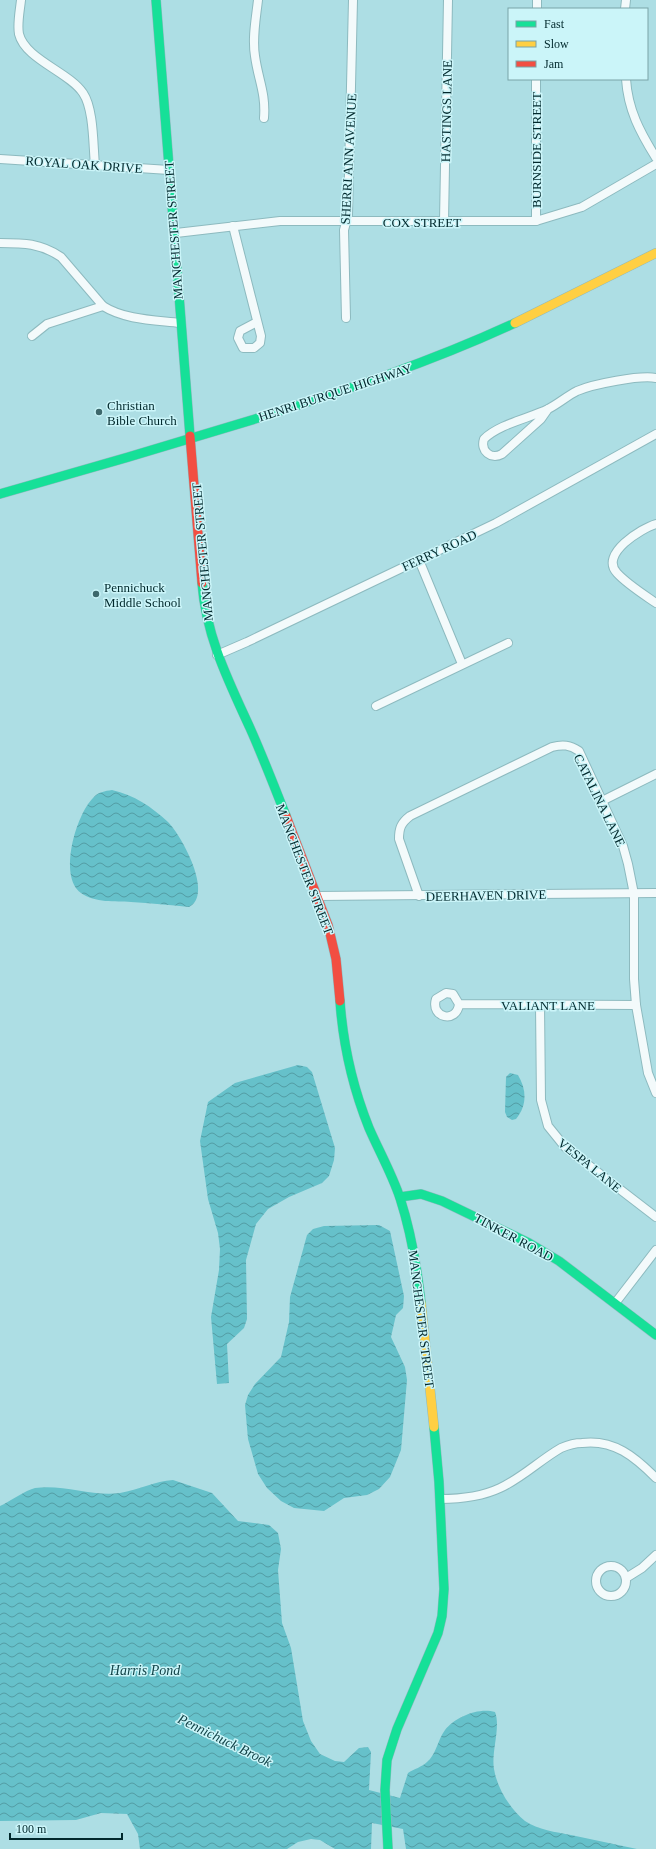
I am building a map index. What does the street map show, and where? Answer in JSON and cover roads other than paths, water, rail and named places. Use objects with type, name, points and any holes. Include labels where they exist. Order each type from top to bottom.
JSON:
[{"type":"street","points":[[21,0],[19,32],[21,40],[34,54],[78,87],[88,101],[95,165]]},
{"type":"street","name":"MANCHESTER STREET","points":[[156,0],[169,170],[176,233],[180,323],[191,439],[202,586],[209,630],[217,655],[264,760],[328,925],[334,946],[342,1030],[352,1075],[364,1115],[400,1197],[415,1252],[420,1288],[440,1500],[444,1571],[442,1616],[432,1649],[391,1743],[387,1760],[385,1790],[388,1849]]},
{"type":"street","points":[[258,0],[254,48],[257,68],[265,98],[264,118]]},
{"type":"street","name":"SHERRI ANN AVENUE","points":[[346,318],[344,230],[348,215],[353,0]]},
{"type":"street","name":"HASTINGS LANE","points":[[444,221],[448,0]]},
{"type":"street","name":"BURNSIDE STREET","points":[[536,80],[536,221]]},
{"type":"street","points":[[626,80],[627,95],[634,119],[656,158]]},
{"type":"street","name":"ROYAL OAK DRIVE","points":[[0,159],[169,170]]},
{"type":"street","name":"COX STREET","points":[[176,233],[280,221],[536,221],[582,207],[656,164]]},
{"type":"street","points":[[233,226],[257,322]]},
{"type":"street","points":[[0,243],[29,244],[46,248],[54,252],[73,270],[103,306],[110,311],[126,315],[180,323]]},
{"type":"street","name":"HENRI BURQUE HIGHWAY","points":[[0,494],[191,439],[343,391],[446,354],[532,316],[591,287],[656,252]]},
{"type":"street","points":[[32,336],[46,324],[103,306]]},
{"type":"street","points":[[548,409],[541,419],[499,456],[493,456],[484,451],[483,441],[493,432],[548,409],[587,387],[645,377],[656,378]]},
{"type":"street","name":"FERRY ROAD","points":[[217,655],[501,521],[656,434]]},
{"type":"street","points":[[656,524],[648,526],[624,542],[617,551],[613,564],[616,573],[656,603]]},
{"type":"street","points":[[419,560],[462,664]]},
{"type":"street","points":[[376,706],[508,643]]},
{"type":"street","name":"CATALINA LANE","points":[[419,896],[399,839],[399,830],[403,822],[410,816],[544,750],[562,745],[571,746],[579,751],[623,846],[634,894],[634,979],[636,1005],[648,1073],[656,1093]]},
{"type":"street","points":[[602,801],[656,774]]},
{"type":"street","name":"DEERHAVEN DRIVE","points":[[317,896],[656,893]]},
{"type":"street","name":"VALIANT LANE","points":[[459,1004],[636,1005]]},
{"type":"street","name":"VESPA LANE","points":[[540,1005],[541,1100],[548,1126],[565,1147],[656,1217]]},
{"type":"street","name":"TINKER ROAD","points":[[400,1197],[422,1194],[442,1201],[545,1251],[616,1302],[656,1335]]},
{"type":"street","points":[[616,1302],[656,1250]]},
{"type":"street","points":[[440,1500],[469,1498],[489,1493],[512,1482],[563,1447],[587,1442],[604,1443],[620,1448],[636,1458],[656,1478]]},
{"type":"street","points":[[626,1578],[642,1568],[656,1555]]},
{"type":"water","points":[[112,790],[128,795],[142,802],[168,822],[174,829],[193,865],[197,879],[198,891],[196,900],[189,907],[99,900],[81,893],[74,885],[70,860],[72,846],[81,818],[87,806],[97,794]]},
{"type":"water","points":[[298,1065],[307,1067],[312,1072],[335,1148],[334,1160],[329,1176],[322,1183],[289,1197],[268,1209],[256,1224],[246,1260],[247,1319],[244,1328],[227,1344],[229,1383],[217,1384],[211,1317],[219,1270],[220,1249],[218,1233],[208,1199],[200,1141],[208,1102],[235,1083]]},
{"type":"water","points":[[510,1073],[518,1075],[524,1092],[524,1103],[520,1114],[516,1119],[512,1120],[507,1117],[505,1112],[506,1077]]},
{"type":"water","points":[[379,1225],[390,1231],[404,1296],[403,1308],[396,1315],[391,1337],[405,1367],[407,1380],[401,1450],[390,1477],[379,1489],[367,1495],[344,1498],[324,1511],[294,1508],[281,1501],[267,1488],[258,1474],[248,1439],[245,1405],[248,1395],[255,1384],[281,1357],[289,1322],[290,1297],[307,1235],[313,1229],[324,1226]]},
{"type":"water","name":"Harris Pond","points":[[173,1480],[212,1493],[238,1521],[269,1525],[278,1533],[281,1549],[278,1570],[282,1623],[291,1648],[303,1721],[311,1741],[320,1754],[335,1761],[344,1762],[359,1748],[368,1747],[371,1752],[369,1790],[400,1798],[408,1773],[423,1765],[430,1759],[449,1725],[461,1717],[475,1712],[495,1712],[497,1718],[497,1732],[493,1762],[494,1769],[501,1791],[519,1816],[530,1824],[541,1829],[637,1849],[406,1849],[403,1829],[372,1823],[371,1849],[335,1849],[320,1840],[311,1839],[298,1842],[287,1849],[140,1849],[138,1834],[127,1814],[101,1813],[76,1820],[0,1821],[0,1506],[35,1488],[46,1487],[110,1494],[127,1492],[160,1482]]},
{"type":"place","name":"Christian Bible Church","points":[[99,412]]},
{"type":"place","name":"Pennichuck Middle School","points":[[96,594]]},
{"type":"water label","name":"Pennichuck Brook","points":[[225,1740]]}]
